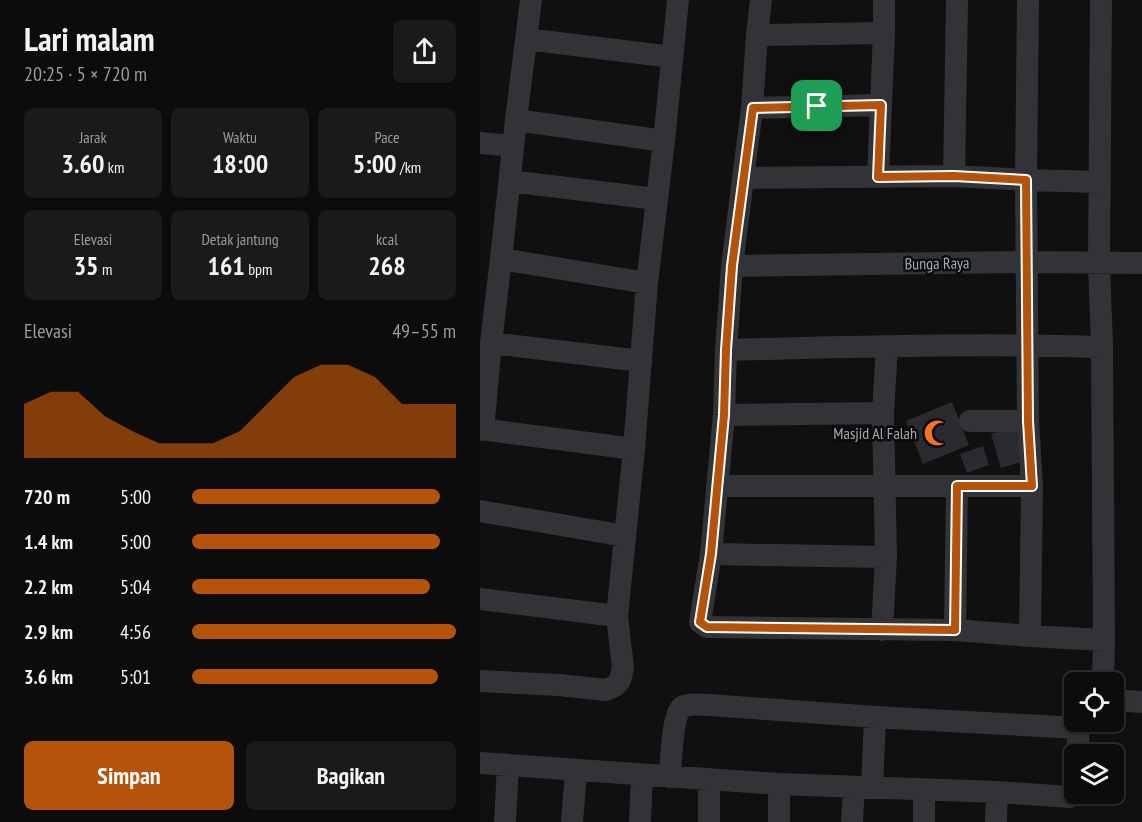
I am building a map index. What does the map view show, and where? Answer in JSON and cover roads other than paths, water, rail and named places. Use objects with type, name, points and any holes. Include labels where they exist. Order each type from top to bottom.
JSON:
[{"type":"street","points":[[531,0],[482,429],[634,449]]},
{"type":"street","points":[[480,681],[606,690],[615,686],[620,680],[623,668],[617,616],[642,361],[647,283],[678,0]]},
{"type":"street","points":[[761,0],[753,108],[732,266],[724,415],[711,554],[700,622],[704,626],[955,630],[1104,640]]},
{"type":"street","points":[[878,177],[884,0]]},
{"type":"street","points":[[954,176],[957,0]]},
{"type":"street","points":[[1028,0],[1026,180],[1028,421],[1032,486],[1030,636]]},
{"type":"street","points":[[1101,0],[1099,263],[1102,346],[1104,640],[1107,672]]},
{"type":"street","points":[[757,34],[884,33]]},
{"type":"street","points":[[526,39],[672,57]]},
{"type":"street","points":[[753,108],[881,105]]},
{"type":"street","points":[[516,120],[664,141]]},
{"type":"street","points":[[480,143],[513,146]]},
{"type":"street","points":[[743,178],[954,176],[1100,182]]},
{"type":"street","points":[[510,181],[656,198]]},
{"type":"street","points":[[501,259],[647,283]]},
{"type":"street","name":"Bunga Raya","points":[[732,266],[1027,262],[1142,263]]},
{"type":"street","points":[[491,343],[642,361]]},
{"type":"street","points":[[726,350],[1028,344],[1102,346]]},
{"type":"street","points":[[882,630],[886,557],[883,413],[887,346]]},
{"type":"street","points":[[724,415],[883,413]]},
{"type":"street","points":[[970,421],[1028,421]]},
{"type":"street","points":[[717,486],[1032,486]]},
{"type":"street","points":[[955,630],[957,486]]},
{"type":"street","points":[[480,511],[625,536]]},
{"type":"street","points":[[711,554],[886,557]]},
{"type":"street","points":[[480,599],[617,616]]},
{"type":"street","points":[[1124,696],[1142,702]]},
{"type":"street","points":[[670,777],[675,720],[679,710],[686,706],[710,705],[875,717],[1064,724]]},
{"type":"street","points":[[852,822],[863,787],[875,717]]},
{"type":"street","points":[[480,763],[709,780],[1064,797]]},
{"type":"street","points":[[505,822],[508,765]]},
{"type":"street","points":[[572,822],[576,771]]},
{"type":"street","points":[[640,822],[642,775]]},
{"type":"street","points":[[709,780],[709,822]]},
{"type":"street","points":[[779,784],[779,822]]},
{"type":"street","points":[[924,790],[924,822]]},
{"type":"street","points":[[996,822],[997,792]]},
{"type":"place","name":"Masjid Al Falah","points":[[937,433]]}]
